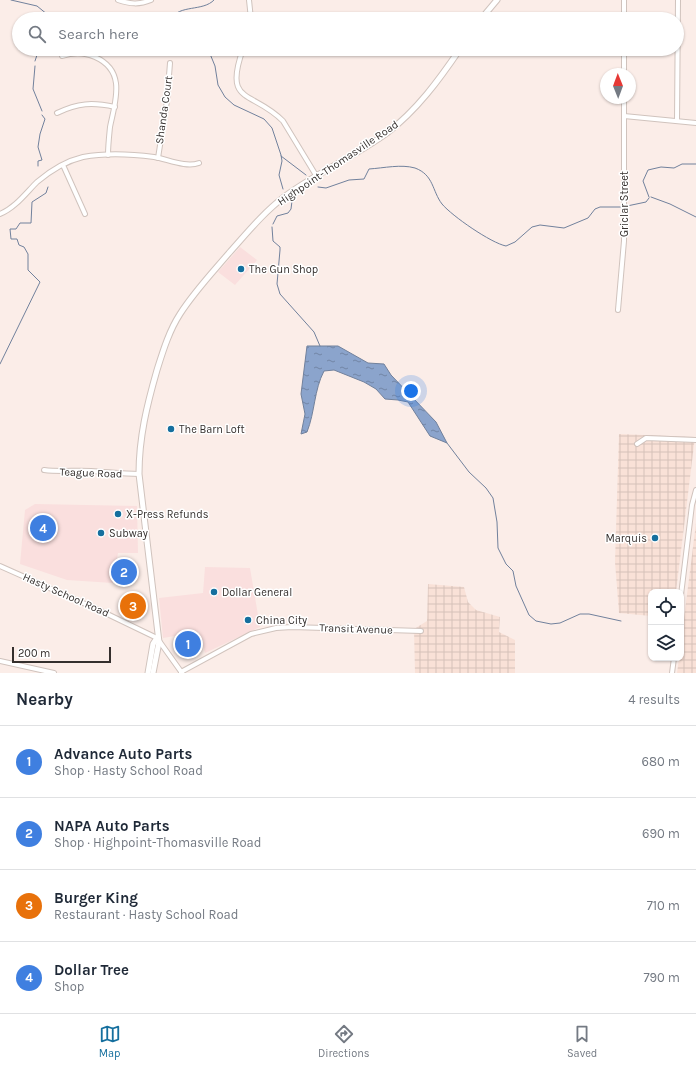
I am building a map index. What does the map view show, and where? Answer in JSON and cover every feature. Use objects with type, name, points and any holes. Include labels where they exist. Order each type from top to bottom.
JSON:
[{"type":"main road","points":[[487,12],[497,0]]},
{"type":"main road","name":"Highpoint-Thomasville Road","points":[[153,673],[159,642],[157,638],[139,474],[139,453],[146,411],[166,342],[180,314],[194,294],[257,222],[284,197],[387,133],[405,118],[435,84],[455,56]]},
{"type":"main road","name":"Highpoint-Thomasville Road","points":[[148,673],[153,644],[157,638]]},
{"type":"street","points":[[118,0],[130,4],[140,4],[151,0]]},
{"type":"street","points":[[249,0],[250,12]]},
{"type":"street","points":[[624,0],[624,12]]},
{"type":"street","points":[[678,0],[678,12]]},
{"type":"street","points":[[92,56],[101,60],[108,66],[114,76],[117,86],[115,107],[110,129],[108,155]]},
{"type":"street","points":[[240,56],[235,76],[237,88],[242,93],[276,114],[283,121],[317,177]]},
{"type":"street","points":[[624,56],[624,68]]},
{"type":"street","points":[[677,121],[678,56]]},
{"type":"street","name":"Shanda Court","points":[[158,158],[167,102],[170,63]]},
{"type":"street","points":[[57,113],[85,103],[115,107]]},
{"type":"street","name":"Griclar Street","points":[[618,310],[624,241],[624,104]]},
{"type":"street","points":[[624,116],[696,123]]},
{"type":"street","points":[[0,214],[12,206],[46,175],[63,165],[82,158],[108,155],[158,158],[192,165],[199,163]]},
{"type":"street","points":[[63,165],[85,214]]},
{"type":"street","points":[[637,444],[646,438],[696,440]]},
{"type":"street","name":"Teague Road","points":[[44,470],[139,474]]},
{"type":"street","points":[[682,589],[692,505],[696,490]]},
{"type":"street","name":"Hasty School Road","points":[[0,566],[157,638]]},
{"type":"street","name":"Transit Avenue","points":[[182,673],[251,634],[262,630],[292,627],[421,632]]},
{"type":"street","points":[[157,638],[182,673]]},
{"type":"street","points":[[0,661],[54,673]]},
{"type":"street","points":[[672,673],[674,661]]},
{"type":"shaded area","points":[[240,247],[257,260],[235,285],[218,272]]},
{"type":"shaded area","points":[[619,434],[695,437],[676,589],[648,589],[648,616],[619,613],[615,562]]},
{"type":"shaded area","points":[[35,504],[137,506],[138,553],[118,553],[113,583],[67,580],[20,564],[25,510]]},
{"type":"shaded area","points":[[696,523],[696,673],[677,673],[679,661],[684,661],[684,618]]},
{"type":"shaded area","points":[[205,567],[250,568],[260,627],[205,653],[199,632],[163,638],[159,598],[203,593]]},
{"type":"shaded area","points":[[428,584],[464,587],[468,602],[476,610],[500,617],[499,632],[515,640],[515,673],[415,673],[414,629],[427,621]]},
{"type":"water","points":[[307,346],[338,346],[368,363],[384,364],[391,375],[436,422],[447,443],[430,436],[408,402],[385,399],[376,389],[364,382],[334,370],[324,371],[318,386],[310,424],[307,432],[301,434],[305,414],[301,394]]},
{"type":"waterway","points":[[11,0],[37,6],[44,12]]},
{"type":"waterway","points":[[178,12],[204,6],[214,0]]},
{"type":"waterway","points":[[35,61],[37,56]]},
{"type":"waterway","points":[[211,56],[215,66],[218,85],[225,97],[234,105],[264,119],[272,128],[281,155],[282,161],[279,175],[283,189]]},
{"type":"waterway","points":[[35,66],[33,89],[42,111]]},
{"type":"waterway","points":[[38,166],[38,161],[42,160],[38,147],[40,134],[45,119],[42,115]]},
{"type":"waterway","points":[[281,156],[306,175]]},
{"type":"waterway","points":[[649,197],[643,181],[648,170],[661,167],[674,168],[682,164],[696,164]]},
{"type":"waterway","points":[[318,187],[326,188],[349,180],[364,179],[369,169],[398,166],[415,168],[426,175],[442,204],[447,209],[482,235],[506,246],[515,242],[532,227],[540,225],[564,228],[588,218],[595,209],[600,207],[622,207]]},
{"type":"waterway","points":[[0,364],[40,282],[28,270],[28,254],[24,247],[19,245],[17,239],[11,239],[10,229],[16,229],[20,223],[31,223],[32,202],[46,193],[48,187]]},
{"type":"waterway","points":[[651,197],[670,204],[696,217]]},
{"type":"waterway","points":[[627,206],[646,202],[649,198]]},
{"type":"waterway","points":[[273,224],[277,216],[288,213],[291,209],[292,201]]},
{"type":"waterway","points":[[272,227],[273,241],[280,247],[277,284],[280,294],[314,332],[320,346]]},
{"type":"waterway","points":[[447,443],[469,472],[486,488],[493,498],[497,522],[498,548],[506,564],[513,571],[516,586],[529,615],[536,621],[551,624],[560,623],[580,614],[589,614],[621,621]]},
{"type":"place","name":"The Gun Shop","points":[[241,269]]},
{"type":"place","name":"The Barn Loft","points":[[171,429]]},
{"type":"place","name":"X-Press Refunds","points":[[118,514]]},
{"type":"place","name":"Dollar Tree","points":[[43,528]]},
{"type":"place","name":"Subway","points":[[101,533]]},
{"type":"place","name":"Marquis","points":[[655,538]]},
{"type":"place","name":"NAPA Auto Parts","points":[[124,572]]},
{"type":"place","name":"Dollar General","points":[[214,592]]},
{"type":"place","name":"Burger King","points":[[133,606]]},
{"type":"place","name":"China City","points":[[248,620]]},
{"type":"place","name":"Advance Auto Parts","points":[[188,644]]}]
